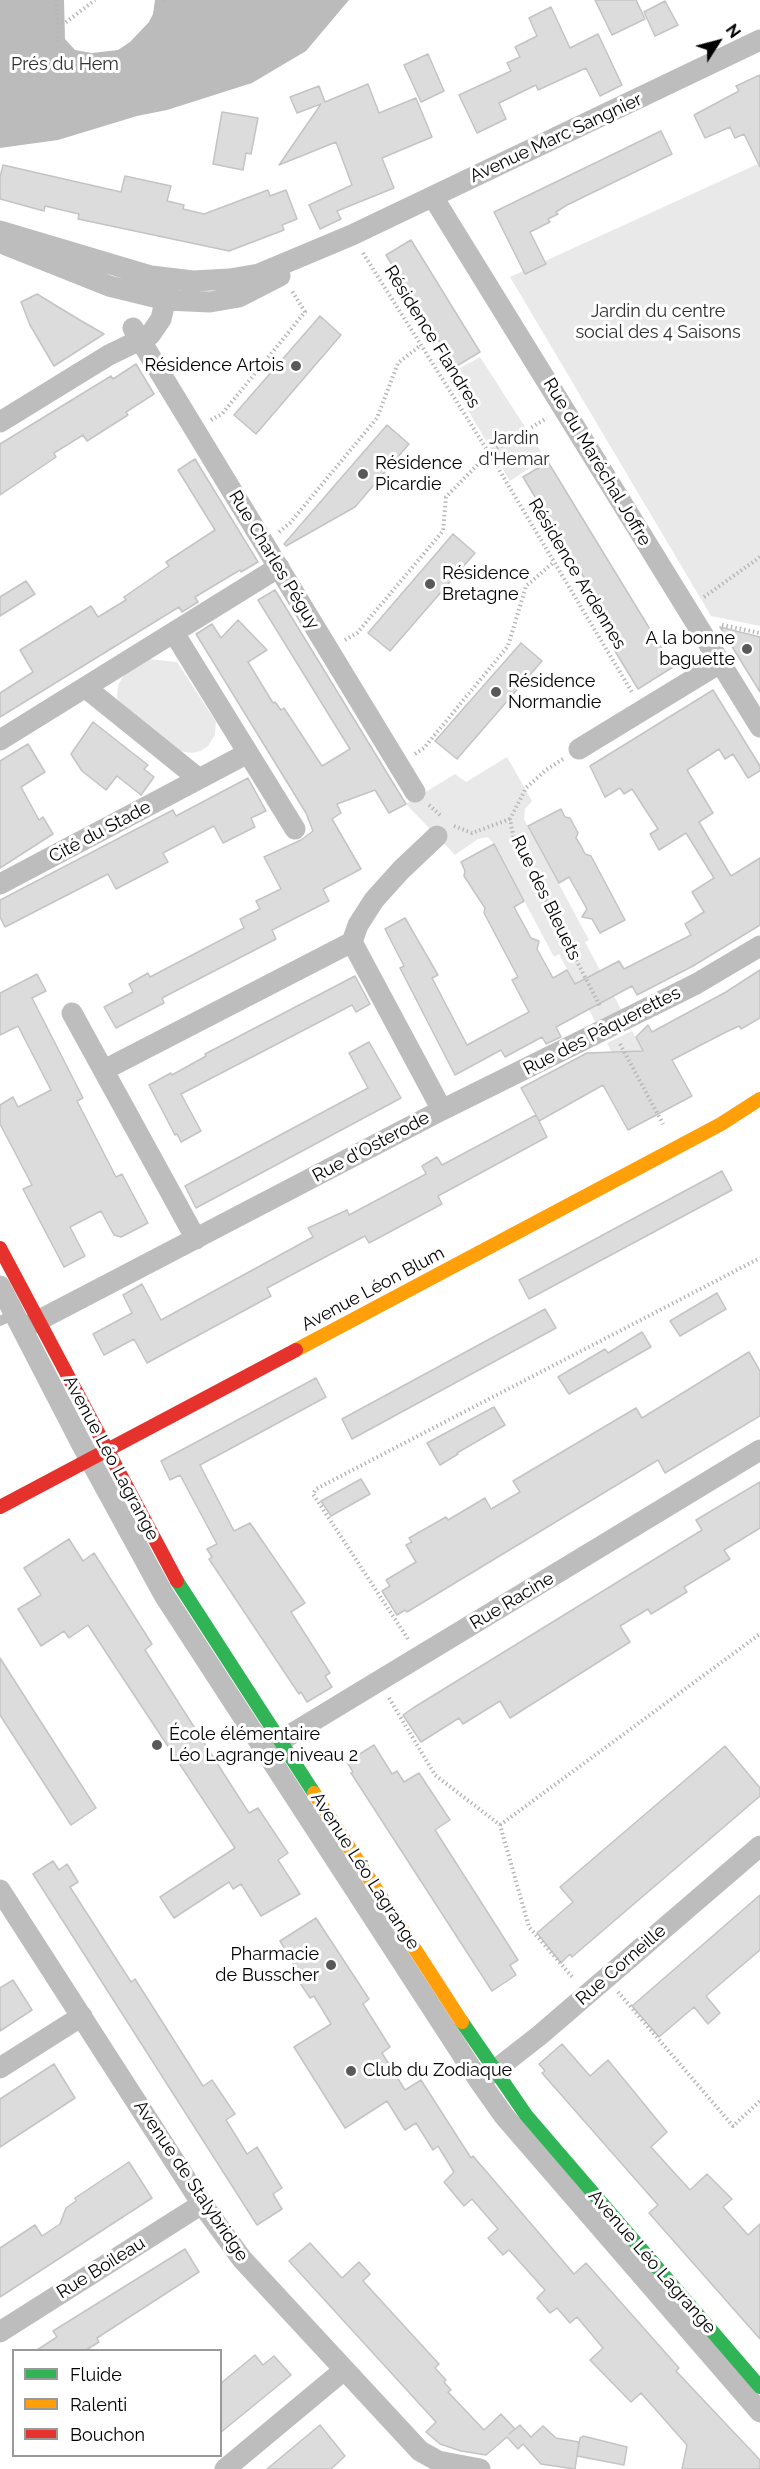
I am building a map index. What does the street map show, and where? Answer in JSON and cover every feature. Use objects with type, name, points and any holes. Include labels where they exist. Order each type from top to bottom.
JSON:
[{"type":"main road","name":"Avenue Léon Blum","points":[[0,1507],[93,1445],[675,1148],[721,1124],[760,1099]]},
{"type":"main road","name":"Avenue Léo Lagrange","points":[[0,1248],[21,1318]]},
{"type":"main road","name":"Avenue Léo Lagrange","points":[[487,2077],[526,2115],[760,2387]]},
{"type":"street","name":"Avenue Marc Sangnier","points":[[0,242],[109,286],[158,288],[201,280],[252,275],[352,235],[760,40]]},
{"type":"street","name":"Rue du Maréchal Joffre","points":[[433,197],[760,727]]},
{"type":"street","name":"Avenue Marc Sangnier","points":[[0,231],[158,288],[210,302],[238,297],[352,235]]},
{"type":"street","points":[[0,422],[109,355],[138,334],[157,328],[158,288]]},
{"type":"street","name":"Rue Charles Péguy","points":[[138,334],[414,792]]},
{"type":"street","points":[[0,740],[279,567]]},
{"type":"street","points":[[174,633],[295,830]]},
{"type":"street","points":[[579,749],[720,663]]},
{"type":"street","points":[[86,688],[200,779]]},
{"type":"street","name":"Cité du Stade","points":[[0,884],[248,753]]},
{"type":"street","points":[[104,1070],[352,942],[358,925],[374,900],[401,870],[444,831]]},
{"type":"street","name":"Rue d'Osterode","points":[[21,1318],[196,1239],[442,1110],[352,942]]},
{"type":"street","name":"Rue des Pâquerettes","points":[[442,1110],[696,984],[760,946]]},
{"type":"street","points":[[72,1013],[196,1239]]},
{"type":"street","name":"Avenue Léo Lagrange","points":[[0,1286],[21,1318],[93,1445],[164,1595],[273,1746],[487,2077],[512,2125],[760,2412]]},
{"type":"street","name":"Rue Racine","points":[[273,1746],[760,1450]]},
{"type":"street","name":"Rue Corneille","points":[[487,2077],[760,1846]]},
{"type":"street","name":"Avenue de Stalybridge","points":[[0,1890],[202,2204],[242,2259],[420,2451],[438,2461],[480,2469]]},
{"type":"street","points":[[0,2068],[82,2016]]},
{"type":"street","name":"Rue Boileau","points":[[0,2332],[202,2204]]},
{"type":"street","points":[[225,2469],[344,2370]]},
{"type":"path","points":[[56,0],[58,42]]},
{"type":"path","points":[[57,23],[65,23],[95,0]]},
{"type":"path","name":"Résidence Flandres","points":[[352,235],[489,453]]},
{"type":"path","points":[[195,429],[222,414],[305,312],[282,275]]},
{"type":"path","points":[[265,544],[290,523],[377,418],[398,363],[421,345]]},
{"type":"path","points":[[329,650],[357,633],[443,531],[446,497],[489,453],[564,407]]},
{"type":"path","name":"Résidence Ardennes","points":[[489,453],[643,710]]},
{"type":"path","points":[[686,609],[760,557]]},
{"type":"path","points":[[399,765],[424,748],[508,646],[526,586],[554,562]]},
{"type":"path","points":[[704,637],[723,624],[760,633]]},
{"type":"path","name":"Rue des Bleuets","points":[[579,749],[546,770],[526,788],[510,819],[514,840],[675,1148]]},
{"type":"path","points":[[414,792],[444,831],[472,832],[510,819]]},
{"type":"path","points":[[420,1657],[313,1494],[316,1489],[760,1258]]},
{"type":"path","points":[[500,1825],[760,1634]]},
{"type":"path","points":[[380,1681],[435,1775],[500,1825],[529,1927],[587,1994]]},
{"type":"path","points":[[606,1978],[733,2127],[760,2101]]},
{"type":"green space","name":"Jardin du centre social des 4 Saisons","points":[[760,163],[760,626],[711,616],[510,277]]},
{"type":"green space","name":"Jardin d'Hemar","points":[[480,357],[545,458],[510,481],[447,375]]},
{"type":"green space","points":[[148,659],[177,662],[216,722],[215,735],[208,746],[201,751],[192,753],[179,751],[122,707],[117,697],[118,685],[124,675]]},
{"type":"green space","points":[[507,757],[532,801],[525,809],[524,819],[589,940],[585,942],[622,1011],[596,1023],[559,954],[554,957],[494,844],[488,837],[478,839],[455,855],[406,804],[455,774],[466,782]]},
{"type":"green space","points":[[632,1031],[672,1107],[647,1120],[607,1043]]},
{"type":"shaded area","name":"Prés du Hem","points":[[0,0],[64,0],[65,39],[75,50],[92,53],[118,50],[130,42],[149,22],[155,0],[349,0],[306,51],[252,83],[167,110],[137,116],[58,140],[0,148]]},
{"type":"building","points":[[595,0],[636,0],[645,19],[612,35]]},
{"type":"building","points":[[665,1],[678,25],[655,36],[644,12]]},
{"type":"building","points":[[551,7],[570,48],[598,34],[622,85],[600,96],[586,68],[538,90],[536,85],[499,103],[506,119],[477,133],[459,95],[511,71],[507,63],[520,57],[515,47],[537,36],[529,18]]},
{"type":"building","points":[[428,54],[444,91],[421,102],[404,65]]},
{"type":"building","points":[[760,75],[760,167],[744,134],[735,138],[730,127],[705,138],[694,115],[739,91],[736,86]]},
{"type":"building","points":[[368,84],[379,113],[416,98],[432,137],[382,158],[394,188],[337,211],[341,219],[320,229],[309,205],[352,185],[336,142],[279,165],[321,104],[297,113],[290,97],[319,86],[325,102]]},
{"type":"building","points":[[222,112],[258,118],[251,154],[246,153],[243,170],[213,164]]},
{"type":"building","points":[[661,131],[672,154],[567,205],[556,212],[558,214],[548,219],[550,222],[530,232],[546,264],[525,274],[494,212]]},
{"type":"building","points":[[3,165],[121,192],[125,176],[171,186],[167,201],[184,205],[183,209],[204,214],[268,190],[270,196],[286,190],[297,219],[282,225],[284,230],[229,251],[78,219],[79,214],[45,206],[44,211],[0,199],[0,177]]},
{"type":"building","points":[[411,240],[480,352],[455,367],[386,255]]},
{"type":"building","points":[[37,294],[104,334],[54,366],[30,325],[21,302]]},
{"type":"building","name":"Résidence Artois","points":[[320,316],[341,335],[256,434],[234,415]]},
{"type":"building","points":[[136,364],[154,394],[126,412],[128,415],[87,441],[83,435],[54,453],[56,457],[0,495],[0,444],[111,376],[113,379]]},
{"type":"building","name":"Résidence Picardie","points":[[387,425],[409,444],[355,507],[286,546],[284,544]]},
{"type":"building","points":[[195,459],[258,562],[195,597],[198,602],[182,612],[179,607],[0,717],[0,693],[33,672],[20,650],[91,606],[98,617],[126,600],[124,597],[169,566],[166,562],[215,530],[178,470]]},
{"type":"building","points":[[548,462],[673,667],[638,689],[615,651],[625,645],[523,477]]},
{"type":"building","name":"Résidence Bretagne","points":[[453,534],[475,553],[390,651],[368,633]]},
{"type":"building","points":[[26,581],[35,594],[0,616],[0,597]]},
{"type":"building","points":[[275,590],[406,804],[389,813],[375,790],[337,804],[341,813],[332,819],[361,869],[323,889],[329,901],[272,930],[276,939],[162,998],[164,1003],[116,1028],[104,1007],[133,992],[129,984],[148,973],[150,977],[244,928],[240,919],[260,909],[256,901],[281,889],[264,857],[301,840],[313,831],[306,813],[196,634],[212,624],[221,638],[238,620],[267,650],[248,662],[273,703],[275,702],[281,710],[284,708],[322,766],[350,749],[258,600]]},
{"type":"building","points":[[720,627],[760,637],[760,692]]},
{"type":"building","name":"Résidence Normandie","points":[[521,643],[542,661],[457,759],[435,741]]},
{"type":"building","points":[[713,690],[760,766],[760,771],[748,778],[733,754],[725,759],[719,749],[687,770],[713,813],[699,822],[731,876],[760,858],[760,925],[693,966],[637,995],[632,986],[556,1027],[561,1037],[546,1044],[542,1037],[505,1057],[501,1050],[455,1075],[400,968],[404,966],[385,929],[405,918],[438,975],[432,978],[467,1045],[529,1012],[512,980],[518,977],[484,913],[485,908],[464,876],[465,871],[461,862],[494,844],[524,901],[514,907],[531,938],[539,941],[537,949],[553,978],[567,970],[575,984],[619,961],[624,969],[691,935],[685,924],[704,912],[692,892],[714,878],[686,833],[659,850],[650,834],[658,829],[632,789],[624,794],[620,788],[605,797],[590,766]]},
{"type":"building","points":[[93,722],[148,765],[144,769],[154,777],[141,795],[117,776],[106,790],[82,771],[71,754]]},
{"type":"building","points":[[28,744],[45,772],[21,787],[39,820],[43,817],[53,834],[0,868],[0,761]]},
{"type":"building","points":[[248,778],[266,811],[251,818],[255,827],[223,843],[214,826],[163,853],[168,862],[116,889],[108,874],[5,927],[0,917],[0,900],[173,810],[176,816]]},
{"type":"building","points":[[561,809],[565,817],[570,818],[578,833],[576,838],[585,854],[591,856],[625,920],[600,933],[592,919],[582,917],[587,909],[569,877],[559,883],[528,826]]},
{"type":"building","points":[[760,970],[760,1018],[741,1029],[739,1026],[726,1032],[672,1060],[692,1096],[628,1130],[603,1085],[539,1121],[547,1137],[438,1196],[442,1204],[369,1243],[365,1236],[267,1288],[271,1296],[147,1363],[134,1339],[104,1355],[93,1334],[132,1313],[123,1295],[142,1284],[161,1320],[313,1237],[308,1228],[347,1210],[349,1215],[426,1174],[422,1166],[437,1157],[442,1165],[536,1115],[521,1088],[587,1053],[643,1051],[636,1037],[648,1025],[652,1032],[726,992]]},
{"type":"building","points":[[37,974],[46,991],[32,998],[83,1098],[77,1101],[116,1177],[122,1174],[148,1223],[121,1237],[114,1235],[101,1211],[70,1227],[85,1256],[64,1267],[23,1189],[32,1185],[0,1124],[0,1105],[13,1097],[18,1107],[51,1090],[18,1026],[0,1035],[0,993]]},
{"type":"building","points":[[355,976],[370,1004],[356,1012],[352,1005],[181,1094],[201,1131],[181,1142],[177,1134],[175,1135],[149,1085],[171,1073],[172,1075],[206,1056],[205,1054]]},
{"type":"building","points":[[369,1042],[401,1098],[196,1208],[185,1186],[368,1088],[349,1053]]},
{"type":"building","points":[[722,1171],[732,1190],[529,1299],[519,1280]]},
{"type":"building","points":[[717,1293],[726,1309],[680,1336],[670,1321]]},
{"type":"building","points":[[545,1309],[556,1328],[352,1439],[342,1419]]},
{"type":"building","points":[[642,1332],[651,1347],[569,1394],[558,1377],[605,1349],[608,1353]]},
{"type":"building","points":[[749,1352],[760,1371],[760,1416],[665,1473],[658,1460],[407,1612],[405,1610],[397,1615],[382,1591],[390,1586],[386,1580],[416,1562],[406,1545],[412,1542],[409,1538],[446,1517],[448,1520],[485,1498],[491,1509],[520,1492],[513,1481],[636,1408],[642,1418]]},
{"type":"building","points":[[316,1378],[326,1397],[200,1465],[234,1531],[250,1523],[305,1603],[291,1612],[330,1673],[325,1676],[332,1687],[307,1702],[301,1692],[299,1694],[209,1559],[212,1557],[207,1549],[217,1544],[180,1475],[170,1480],[161,1461]]},
{"type":"building","points":[[494,1407],[505,1425],[440,1465],[427,1443]]},
{"type":"building","points":[[361,1479],[370,1494],[331,1516],[321,1501]]},
{"type":"building","points":[[760,1482],[760,1528],[724,1550],[730,1559],[684,1587],[687,1592],[651,1614],[648,1609],[620,1626],[630,1642],[510,1718],[500,1701],[463,1724],[459,1718],[421,1742],[403,1715],[702,1530],[696,1520]]},
{"type":"building","points":[[69,1539],[83,1561],[94,1553],[152,1644],[145,1650],[249,1813],[258,1808],[288,1853],[278,1860],[300,1894],[261,1916],[241,1884],[233,1889],[229,1882],[174,1918],[160,1897],[235,1848],[88,1625],[69,1638],[64,1631],[41,1646],[18,1609],[41,1595],[24,1568]]},
{"type":"building","points":[[0,1658],[96,1808],[71,1825],[0,1715]]},
{"type":"building","points":[[374,1745],[392,1774],[397,1771],[404,1782],[419,1773],[450,1820],[435,1830],[518,1960],[510,1965],[516,1975],[492,1991],[351,1773],[353,1772],[347,1762]]},
{"type":"building","points":[[725,1746],[760,1788],[760,1796],[572,1957],[570,1954],[561,1963],[537,1933],[573,1902],[560,1887]]},
{"type":"building","points":[[53,1861],[59,1870],[67,1864],[78,1882],[70,1887],[131,1982],[135,1979],[203,2086],[212,2080],[235,2114],[226,2120],[247,2154],[257,2147],[282,2188],[273,2194],[282,2209],[257,2225],[33,1874]]},
{"type":"building","points":[[760,1895],[760,1950],[706,1996],[720,2013],[708,2024],[694,2007],[659,2037],[632,2006]]},
{"type":"building","points":[[316,1918],[369,1999],[363,2004],[390,2047],[382,2053],[405,2090],[421,2080],[471,2158],[473,2156],[574,2274],[586,2263],[679,2368],[676,2371],[760,2460],[760,2469],[682,2469],[687,2445],[641,2393],[631,2402],[590,2360],[603,2348],[577,2317],[570,2323],[557,2308],[550,2313],[537,2298],[545,2290],[509,2250],[503,2255],[488,2238],[498,2229],[472,2199],[464,2206],[444,2182],[454,2172],[438,2146],[433,2150],[416,2123],[405,2130],[387,2101],[345,2128],[294,2047],[331,2024],[314,1996],[310,1998],[292,1971],[296,1968],[280,1941]]},
{"type":"building","points":[[13,1980],[32,2010],[0,2031],[0,1988]]},
{"type":"building","points":[[562,2044],[590,2076],[608,2060],[667,2132],[651,2147],[690,2190],[707,2174],[732,2199],[723,2207],[748,2235],[760,2224],[760,2339],[649,2213],[658,2205],[542,2073],[545,2071],[539,2064]]},
{"type":"building","points":[[54,2064],[75,2098],[0,2147],[0,2099]]},
{"type":"building","points":[[129,2162],[152,2198],[0,2297],[0,2248],[35,2225],[42,2236],[60,2224],[66,2208],[76,2201],[75,2198]]},
{"type":"building","points":[[310,2243],[342,2278],[359,2262],[370,2274],[363,2281],[439,2364],[435,2368],[446,2380],[444,2382],[451,2390],[448,2392],[484,2430],[501,2414],[515,2429],[509,2434],[520,2425],[531,2437],[543,2426],[556,2438],[579,2442],[575,2469],[541,2464],[523,2444],[518,2449],[507,2437],[486,2455],[461,2451],[440,2444],[426,2432],[436,2422],[289,2261]]},
{"type":"building","points":[[185,2249],[199,2272],[97,2338],[99,2342],[88,2349],[39,2349],[57,2337],[53,2331]]},
{"type":"building","points":[[255,2355],[263,2365],[274,2356],[291,2375],[222,2431],[222,2382]]},
{"type":"building","points":[[320,2425],[345,2456],[331,2469],[267,2469]]},
{"type":"building","points":[[583,2436],[627,2447],[624,2465],[577,2456],[580,2438]]},
{"type":"traffic: fast","points":[[177,1581],[314,1793]]},
{"type":"traffic: fast","points":[[462,2022],[526,2115],[760,2387]]},
{"type":"traffic: slow","points":[[296,1350],[721,1124],[760,1099]]},
{"type":"traffic: slow","points":[[314,1793],[462,2022]]},
{"type":"traffic: jam","points":[[0,1248],[177,1581]]},
{"type":"traffic: jam","points":[[0,1507],[296,1350]]},
{"type":"place","name":"Résidence Artois","points":[[296,366]]},
{"type":"place","name":"Résidence Picardie","points":[[363,474]]},
{"type":"place","name":"Résidence Bretagne","points":[[430,584]]},
{"type":"place","name":"A la bonne baguette","points":[[747,649]]},
{"type":"place","name":"Résidence Normandie","points":[[496,692]]},
{"type":"place","name":"École élémentaire Léo Lagrange niveau 2","points":[[157,1745]]},
{"type":"place","name":"Pharmacie de Busscher","points":[[331,1965]]},
{"type":"place","name":"Club du Zodiaque","points":[[351,2071]]}]
